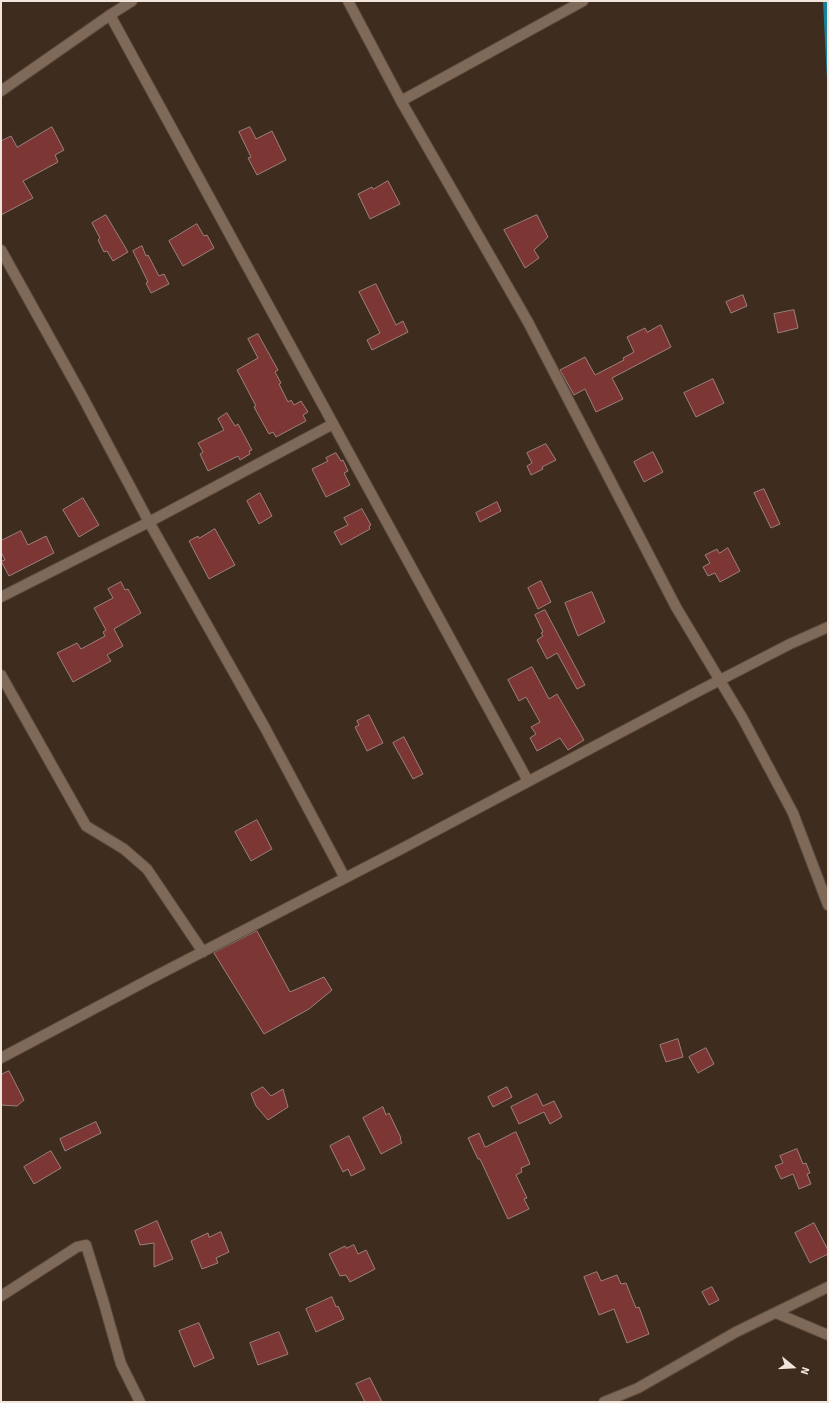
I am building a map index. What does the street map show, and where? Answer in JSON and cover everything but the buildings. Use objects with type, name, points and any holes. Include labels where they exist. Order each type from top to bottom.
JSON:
[{"type":"street","points":[[1,91],[110,15],[119,4],[132,1]]},
{"type":"street","points":[[348,1],[401,101],[528,322],[676,607],[743,719],[792,813],[828,905]]},
{"type":"street","points":[[401,101],[583,1]]},
{"type":"street","points":[[110,15],[528,781]]},
{"type":"street","points":[[1,250],[80,392],[149,522],[264,726],[345,878]]},
{"type":"street","points":[[1,596],[149,522],[333,424]]},
{"type":"street","points":[[1,1058],[720,680],[790,644],[828,627]]},
{"type":"street","points":[[1,675],[86,826],[124,849],[147,869],[203,952]]},
{"type":"street","points":[[1,1296],[77,1247],[86,1245],[121,1364],[140,1402]]},
{"type":"street","points":[[604,1402],[638,1388],[736,1332],[828,1287]]},
{"type":"street","points":[[776,1313],[828,1335]]},
{"type":"water","points":[[823,1],[828,1],[828,100]]}]
